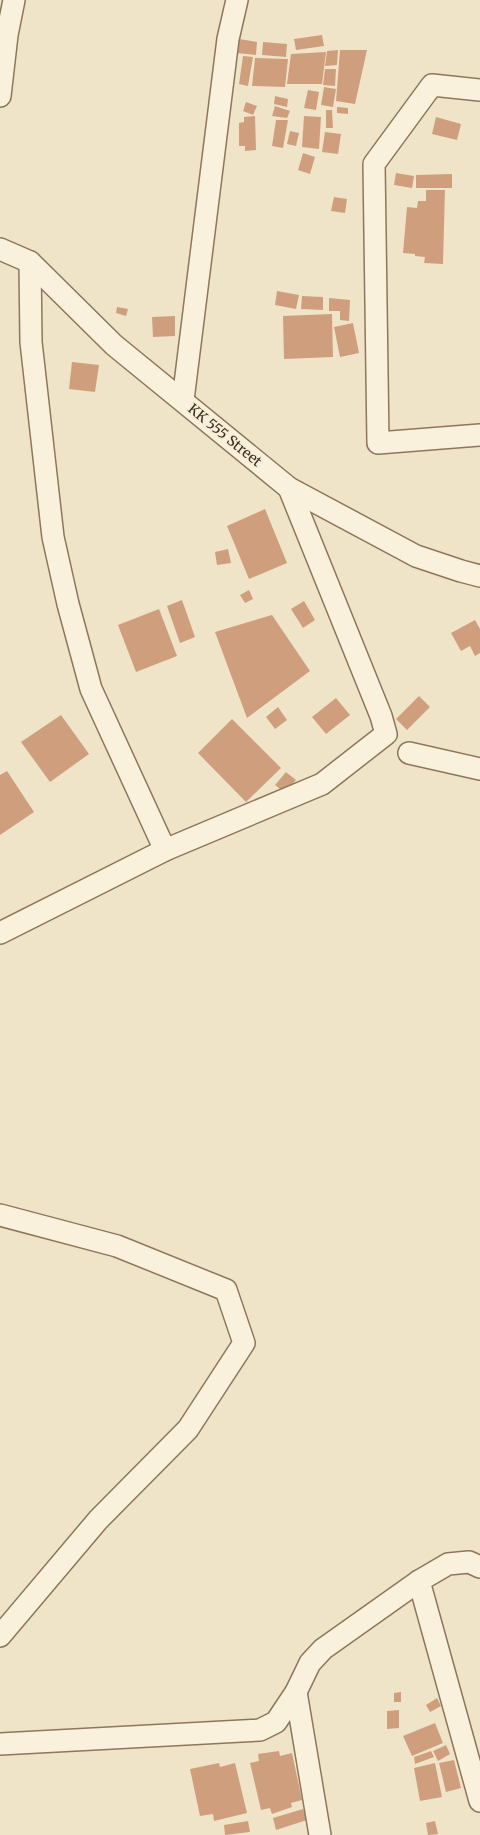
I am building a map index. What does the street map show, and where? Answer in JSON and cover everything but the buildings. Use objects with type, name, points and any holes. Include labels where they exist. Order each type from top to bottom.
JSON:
[{"type":"street","points":[[0,96],[7,36],[14,0]]},
{"type":"street","points":[[183,400],[228,39],[237,0]]},
{"type":"street","points":[[480,90],[432,85],[374,164],[378,443],[480,435]]},
{"type":"street","name":"KK 555 Street","points":[[0,249],[30,262],[114,345],[289,488],[416,556],[480,576]]},
{"type":"street","points":[[30,262],[31,342],[53,537],[68,604],[90,689],[165,850]]},
{"type":"street","points":[[0,932],[165,850],[322,784],[386,734],[381,716],[289,488]]},
{"type":"street","points":[[409,753],[480,769]]},
{"type":"street","points":[[0,1215],[118,1246],[226,1290],[244,1343],[188,1429],[98,1520],[0,1636]]},
{"type":"street","points":[[0,1744],[260,1730],[276,1722],[296,1692],[310,1663],[323,1649],[419,1581],[448,1564],[469,1562],[480,1567]]},
{"type":"street","points":[[419,1581],[480,1801]]},
{"type":"street","points":[[296,1692],[320,1835]]}]
